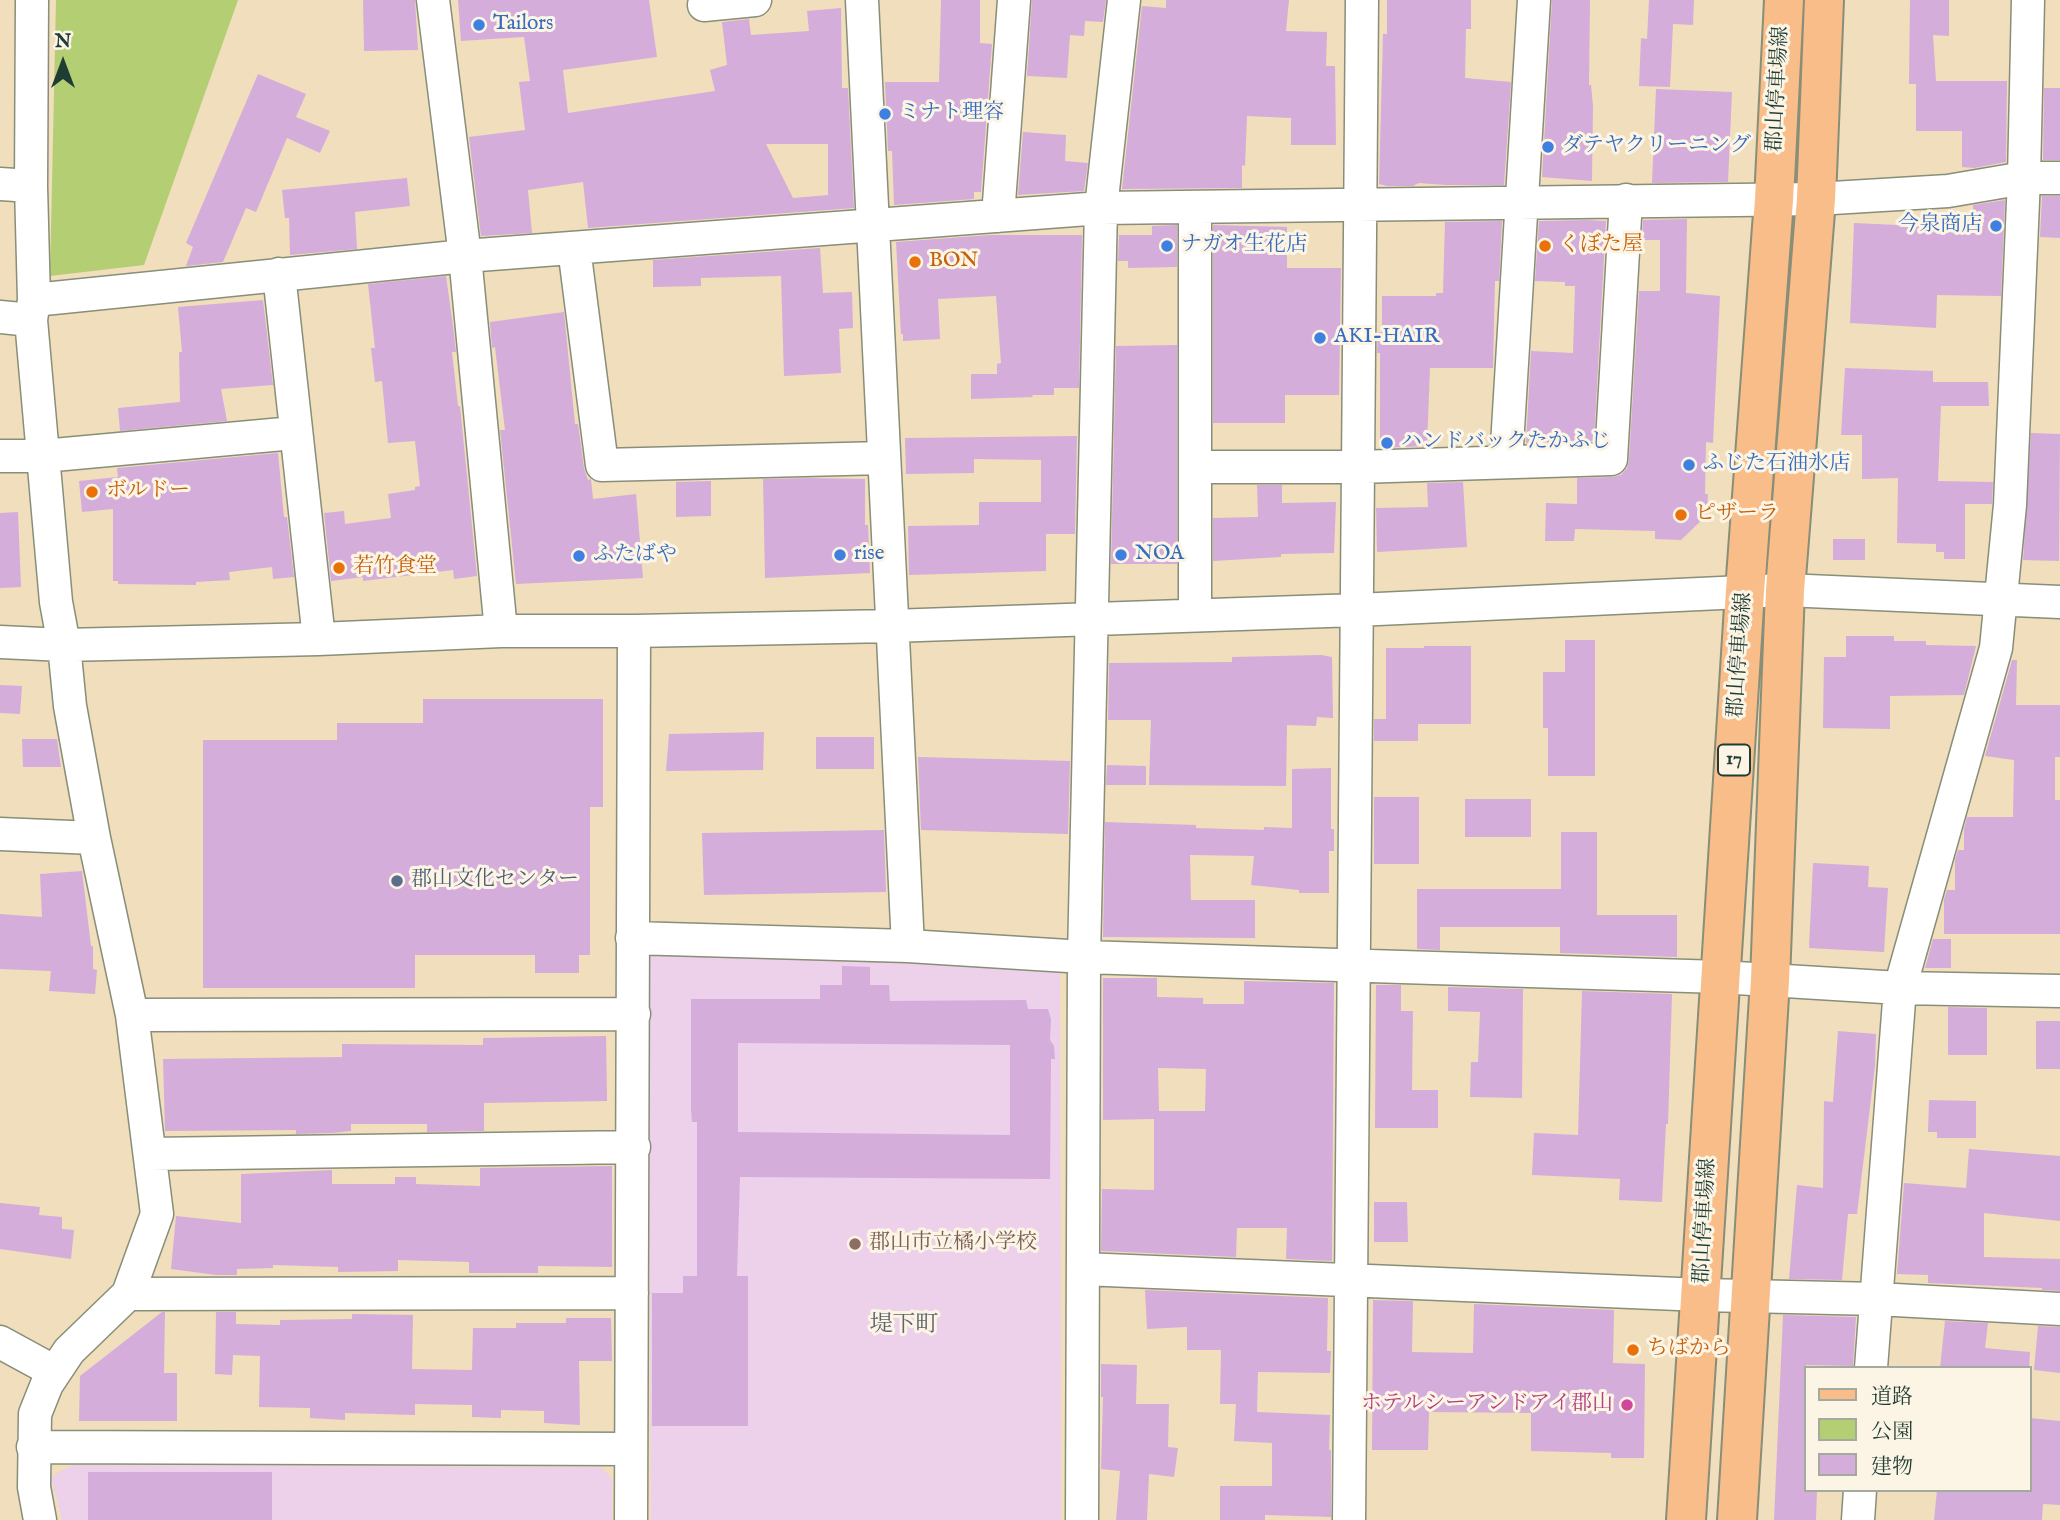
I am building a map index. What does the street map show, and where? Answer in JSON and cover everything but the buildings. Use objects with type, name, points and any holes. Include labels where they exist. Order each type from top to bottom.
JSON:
[{"type":"main road","name":"郡山停車場線","points":[[1686,1520],[1745,591],[1774,200],[1784,0]]},
{"type":"main road","name":"郡山停車場線","points":[[1737,1520],[1770,979],[1785,590],[1816,199],[1824,0]]},
{"type":"street","points":[[32,0],[33,310],[55,602],[64,645],[70,706],[94,838],[132,1015],[157,1214],[128,1294],[69,1351],[55,1372],[35,1414],[34,1487],[40,1520]]},
{"type":"street","points":[[433,0],[465,256],[501,631]]},
{"type":"street","points":[[704,5],[755,0]]},
{"type":"street","points":[[862,0],[908,946]]},
{"type":"street","points":[[998,216],[1014,0]]},
{"type":"street","points":[[1082,1520],[1084,957],[1101,208],[1124,0]]},
{"type":"street","points":[[1349,1520],[1362,0]]},
{"type":"street","points":[[1506,462],[1534,0]]},
{"type":"street","points":[[1871,1366],[1900,988],[1996,648],[2002,599],[2010,505],[2024,178],[2028,0]]},
{"type":"street","points":[[0,317],[279,274],[465,256],[1101,208],[1816,199],[1948,191],[2024,178],[2060,178]]},
{"type":"street","points":[[0,184],[31,186]]},
{"type":"street","points":[[1195,467],[1358,467],[1611,459],[1626,200]]},
{"type":"street","points":[[1195,207],[1195,615]]},
{"type":"street","points":[[574,248],[602,465],[884,458]]},
{"type":"street","points":[[279,274],[294,433],[319,639]]},
{"type":"street","points":[[0,456],[43,456],[294,433]]},
{"type":"street","points":[[0,642],[64,645],[319,639],[501,631],[891,626],[1357,610],[1785,590],[2060,602]]},
{"type":"street","points":[[631,1520],[634,631]]},
{"type":"street","points":[[0,834],[94,838]]},
{"type":"street","points":[[632,937],[908,946],[1084,957],[1770,979],[1900,988],[2060,991]]},
{"type":"street","points":[[132,1015],[634,1014]]},
{"type":"street","points":[[151,1154],[634,1147]]},
{"type":"street","points":[[1083,1269],[1702,1295],[1877,1299],[2060,1309]]},
{"type":"street","points":[[128,1294],[632,1293]]},
{"type":"street","points":[[0,1342],[55,1372]]},
{"type":"street","points":[[33,1447],[631,1449]]},
{"type":"street","points":[[1858,1520],[1860,1492]]},
{"type":"shaded area","name":"郡山市立橘小学校","points":[[648,952],[1060,967],[1061,1520],[651,1520]]},
{"type":"shaded area","points":[[72,1465],[601,1467],[612,1479],[612,1520],[62,1520],[51,1477]]},
{"type":"green space","points":[[56,0],[238,0],[144,265],[50,276]]},
{"type":"place","name":"Tailors","points":[[479,25]]},
{"type":"place","name":"ミナト理容","points":[[885,114]]},
{"type":"place","name":"ダテヤクリーニング","points":[[1548,147]]},
{"type":"place","name":"今泉商店","points":[[1996,226]]},
{"type":"place","name":"ナガオ生花店","points":[[1167,246]]},
{"type":"place","name":"くぼた屋","points":[[1545,246]]},
{"type":"place","name":"BON","points":[[915,262]]},
{"type":"place","name":"AKI-HAIR","points":[[1320,338]]},
{"type":"place","name":"ハンドバックたかふじ","points":[[1387,443]]},
{"type":"place","name":"ふじた石油氷店","points":[[1689,465]]},
{"type":"place","name":"ボルドー","points":[[92,492]]},
{"type":"place","name":"ピザーラ","points":[[1681,515]]},
{"type":"place","name":"rise","points":[[840,555]]},
{"type":"place","name":"NOA","points":[[1121,555]]},
{"type":"place","name":"ふたばや","points":[[579,556]]},
{"type":"place","name":"若竹食堂","points":[[339,568]]},
{"type":"place","name":"郡山文化センター","points":[[397,881]]},
{"type":"place","name":"郡山市立橘小学校","points":[[855,1244]]},
{"type":"place","name":"ちばから","points":[[1633,1350]]},
{"type":"place","name":"ホテルシーアンドアイ郡山","points":[[1627,1405]]},
{"type":"district","name":"堤下町","points":[[904,1326]]}]
